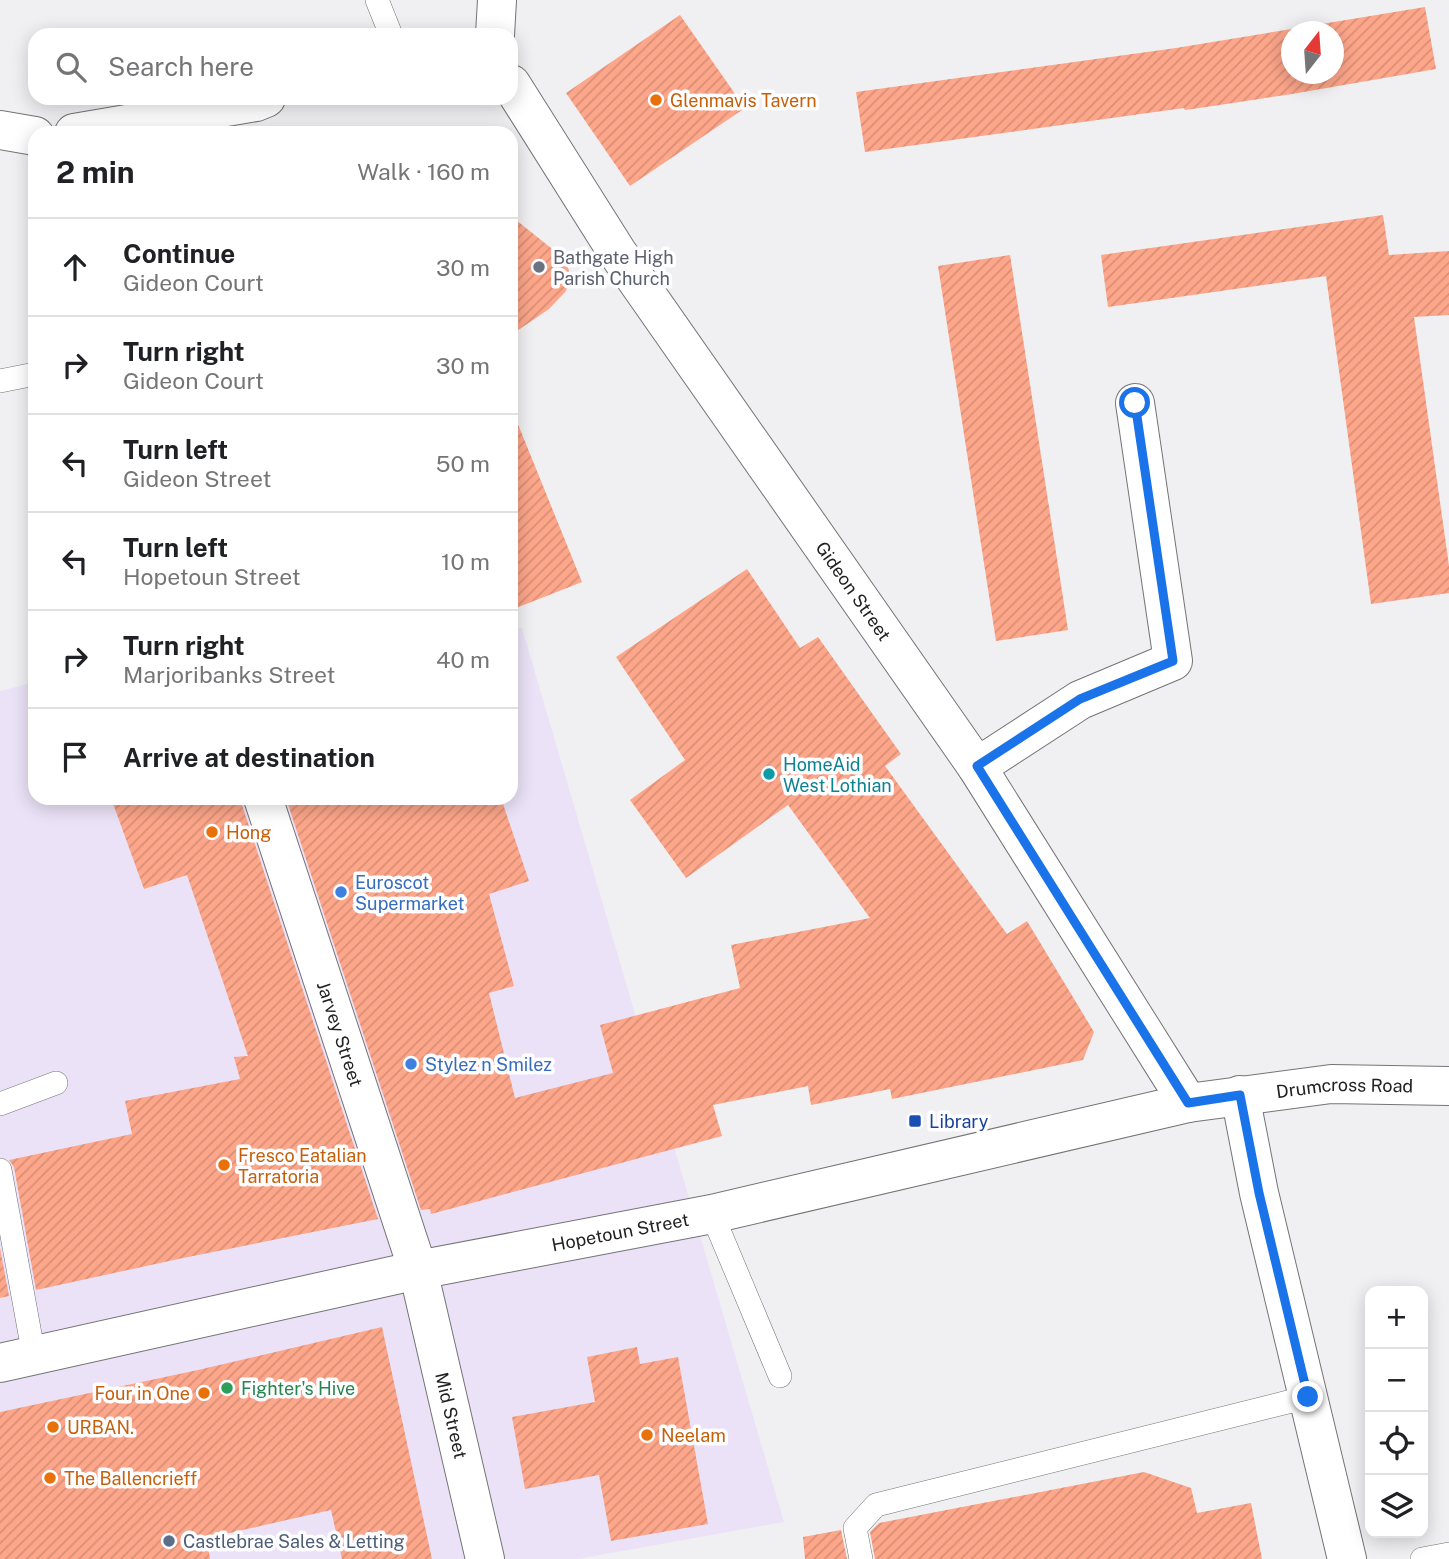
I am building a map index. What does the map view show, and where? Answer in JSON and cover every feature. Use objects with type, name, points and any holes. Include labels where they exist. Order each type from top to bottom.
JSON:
[{"type":"street","points":[[495,28],[497,0]]},
{"type":"street","name":"Gideon Street","points":[[518,95],[617,253],[977,766],[1188,1103]]},
{"type":"street","points":[[115,126],[238,105]]},
{"type":"street","points":[[0,130],[28,135]]},
{"type":"street","points":[[977,766],[1080,699],[1173,661],[1135,403]]},
{"type":"street","name":"Jarvey Street","points":[[265,805],[418,1270]]},
{"type":"street","name":"Drumcross Road","points":[[1240,1095],[1331,1084],[1449,1086]]},
{"type":"street","points":[[1240,1095],[1259,1193],[1347,1559]]},
{"type":"street","name":"Hopetoun Street","points":[[17,1359],[418,1270],[712,1214],[1188,1103],[1240,1095]]},
{"type":"street","name":"Mid Street","points":[[418,1270],[485,1559]]},
{"type":"lane","points":[[377,0],[388,28]]},
{"type":"lane","points":[[0,381],[28,375]]},
{"type":"lane","points":[[0,1104],[55,1083]]},
{"type":"lane","points":[[0,1170],[17,1359]]},
{"type":"lane","points":[[712,1214],[780,1376]]},
{"type":"lane","points":[[861,1559],[855,1528],[876,1505],[1308,1397]]},
{"type":"lane","points":[[1422,1559],[1449,1554]]},
{"type":"shaded area","points":[[518,628],[522,628],[784,1522],[578,1559],[0,1559],[0,691],[28,684],[28,805],[518,805]]},
{"type":"building","points":[[1425,7],[1436,69],[1213,106],[865,152],[856,92],[1176,48],[1281,31],[1281,84],[1344,84],[1344,21],[1340,21]]},
{"type":"building","name":"Glenmavis Tavern","points":[[680,15],[745,108],[630,186],[566,93]]},
{"type":"building","points":[[1383,215],[1389,255],[1449,251],[1449,315],[1414,317],[1449,566],[1449,593],[1371,604],[1326,276],[1108,307],[1101,255]]},
{"type":"building","name":"Bathgate High Parish Church","points":[[518,222],[566,260],[570,275],[566,291],[549,309],[518,330]]},
{"type":"building","points":[[1010,255],[1068,630],[996,641],[938,266]]},
{"type":"building","points":[[518,424],[582,582],[518,607]]},
{"type":"building","points":[[747,569],[800,648],[818,637],[901,754],[885,766],[1007,934],[1027,921],[1094,1032],[1083,1060],[892,1099],[890,1089],[811,1105],[808,1086],[713,1105],[722,1136],[431,1214],[430,1209],[421,1210],[288,805],[503,805],[529,881],[489,894],[514,986],[489,993],[515,1098],[613,1073],[600,1025],[740,988],[731,945],[870,918],[788,805],[686,878],[630,800],[685,760],[616,657]]},
{"type":"building","points":[[114,805],[242,805],[378,1219],[36,1290],[14,1167],[9,1160],[132,1134],[125,1101],[240,1079],[234,1057],[248,1056],[187,875],[144,889]]},
{"type":"building","points":[[0,1248],[9,1296],[0,1298]]},
{"type":"building","points":[[382,1327],[432,1559],[342,1559],[331,1510],[207,1538],[210,1559],[0,1559],[0,1412]]},
{"type":"building","points":[[637,1347],[640,1364],[678,1357],[708,1524],[611,1541],[599,1475],[525,1489],[512,1417],[595,1402],[587,1357]]},
{"type":"building","points":[[1144,1472],[1191,1488],[1197,1513],[1251,1503],[1262,1559],[875,1559],[870,1532],[879,1523]]},
{"type":"building","points":[[841,1530],[847,1559],[805,1559],[803,1537]]},
{"type":"place","name":"Glenmavis Tavern","points":[[656,100]]},
{"type":"place","name":"Bathgate High Parish Church","points":[[539,267]]},
{"type":"place","name":"HomeAid West Lothian","points":[[769,774]]},
{"type":"place","name":"Hong","points":[[212,832]]},
{"type":"place","name":"Euroscot Supermarket","points":[[341,892]]},
{"type":"place","name":"Stylez n Smilez","points":[[411,1064]]},
{"type":"place","name":"Library","points":[[915,1121]]},
{"type":"place","name":"Fresco Eatalian Tarratoria","points":[[224,1165]]},
{"type":"place","name":"Fighter's Hive","points":[[227,1388]]},
{"type":"place","name":"Four in One","points":[[204,1393]]},
{"type":"place","name":"URBAN.","points":[[53,1427]]},
{"type":"place","name":"Neelam","points":[[647,1435]]},
{"type":"place","name":"The Ballencrieff","points":[[50,1478]]},
{"type":"place","name":"Castlebrae Sales & Letting","points":[[169,1541]]},
{"type":"route","points":[[1135,403],[1173,661],[1080,699],[977,766],[1188,1103],[1240,1095],[1259,1193],[1308,1397]]}]
